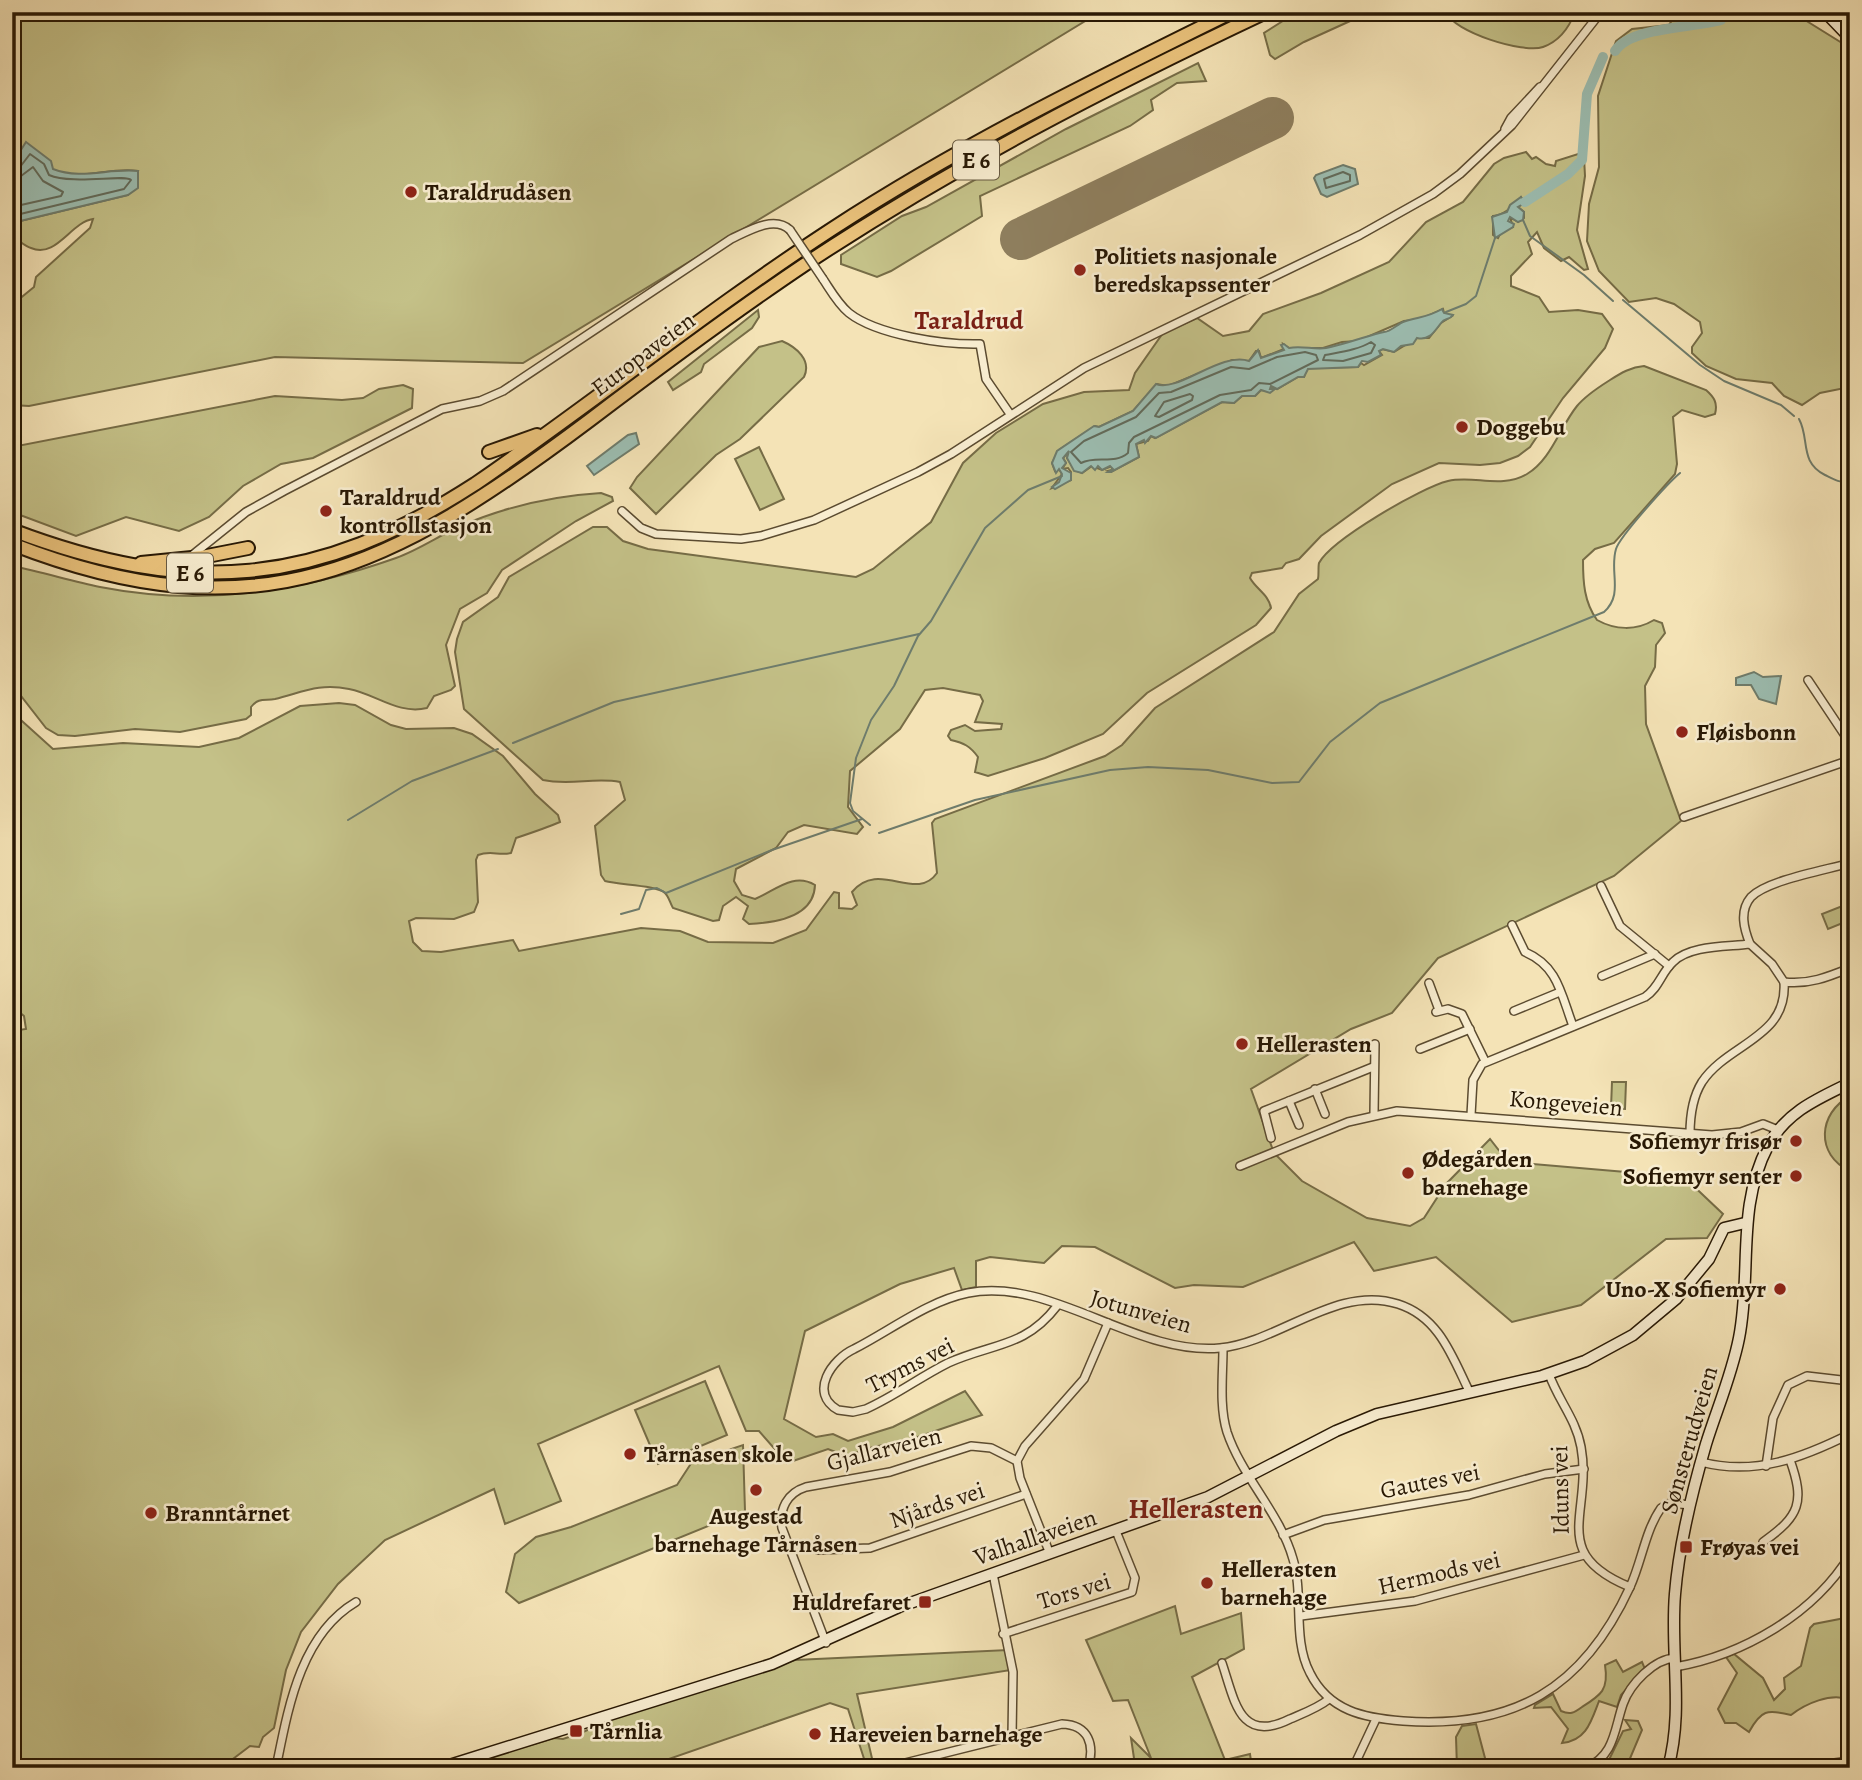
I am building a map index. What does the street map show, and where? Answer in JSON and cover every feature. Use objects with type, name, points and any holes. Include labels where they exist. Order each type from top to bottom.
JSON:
[{"type":"highway","name":"Europaveien","points":[[12,530],[76,554],[121,565],[176,572],[236,572],[299,563],[353,548],[435,509],[556,426],[740,291],[878,200],[1035,111],[1232,12]]},
{"type":"highway","name":"Europaveien","points":[[12,544],[119,579],[209,588],[264,584],[314,575],[398,546],[492,491],[748,303],[885,214],[1033,129],[1266,12]]},
{"type":"highway","name":"E 6","points":[[489,452],[556,426]]},
{"type":"highway","name":"E 6","points":[[121,565],[187,559],[248,548]]},
{"type":"street","points":[[622,511],[641,528],[656,534],[741,539],[773,534],[814,520],[926,468],[1105,357],[1421,202],[1460,174],[1505,130],[1601,12]]},
{"type":"street","points":[[1825,12],[1850,38]]},
{"type":"street","points":[[187,559],[246,512],[284,491],[442,409],[480,401],[503,391],[732,239],[771,224],[784,225],[790,230],[844,308],[874,327],[931,340],[980,344],[986,379],[1010,414]]},
{"type":"street","points":[[1808,680],[1850,743]]},
{"type":"street","points":[[1684,817],[1850,760]]},
{"type":"street","points":[[1690,1134],[1690,1114],[1703,1080],[1724,1060],[1769,1028],[1780,1014],[1784,982],[1772,964],[1750,944],[1743,918],[1752,897],[1767,888],[1850,863]]},
{"type":"street","points":[[1601,886],[1620,926],[1669,965]]},
{"type":"street","points":[[1512,925],[1527,953],[1546,963],[1573,1026]]},
{"type":"street","points":[[1471,1115],[1473,1080],[1476,1070],[1485,1062],[1653,992],[1669,965],[1681,956],[1697,951],[1750,944]]},
{"type":"street","points":[[1520,959],[1527,953]]},
{"type":"street","points":[[1601,976],[1655,954]]},
{"type":"street","points":[[1784,982],[1810,982],[1850,968]]},
{"type":"street","points":[[1429,983],[1438,1011],[1460,1012],[1485,1062]]},
{"type":"street","points":[[1514,1011],[1560,992]]},
{"type":"street","points":[[1420,1049],[1470,1029]]},
{"type":"street","points":[[1374,1114],[1375,1044]]},
{"type":"street","points":[[1271,1138],[1264,1111],[1373,1068]]},
{"type":"street","points":[[1776,1133],[1796,1111],[1850,1083]]},
{"type":"street","points":[[1315,1090],[1325,1114]]},
{"type":"street","points":[[1289,1101],[1299,1125]]},
{"type":"street","name":"Kongeveien","points":[[1240,1166],[1374,1114],[1397,1111],[1712,1135],[1763,1124],[1776,1133]]},
{"type":"street","name":"Sønsterudveien","points":[[1668,1768],[1675,1727],[1675,1592],[1690,1504],[1740,1336],[1744,1305],[1745,1227],[1757,1173],[1776,1133]]},
{"type":"street","name":"Valhallaveien","points":[[440,1768],[751,1672],[826,1643],[891,1611],[1179,1509],[1251,1478],[1322,1438],[1369,1417],[1549,1374],[1602,1353],[1647,1325],[1689,1286],[1727,1226],[1745,1227]]},
{"type":"street","points":[[1845,1287],[1850,1275]]},
{"type":"street","name":"Jotunveien","points":[[825,1384],[832,1365],[844,1354],[958,1296],[998,1291],[1027,1296],[1175,1345],[1223,1348],[1245,1343],[1352,1302],[1389,1301],[1415,1311],[1437,1330],[1469,1391]]},
{"type":"street","name":"Tryms vei","points":[[825,1384],[826,1397],[834,1408],[843,1412],[860,1411],[949,1363],[1016,1342],[1039,1326],[1057,1306]]},
{"type":"street","points":[[1049,1554],[1026,1494],[1017,1461],[1025,1446],[1083,1379],[1108,1323]]},
{"type":"street","points":[[1223,1348],[1225,1424],[1231,1441],[1283,1535],[1297,1573],[1306,1664],[1329,1699],[1349,1711],[1376,1719],[1469,1721],[1497,1716],[1531,1702],[1555,1687],[1588,1653],[1614,1617],[1630,1587],[1659,1510],[1670,1503],[1690,1504]]},
{"type":"street","name":"Iduns vei","points":[[1549,1374],[1575,1424],[1584,1469],[1579,1530],[1584,1555],[1602,1574],[1630,1587]]},
{"type":"street","points":[[1766,1466],[1773,1418],[1788,1385],[1814,1376],[1850,1381]]},
{"type":"street","points":[[1701,1462],[1741,1468],[1766,1466],[1790,1460],[1850,1434]]},
{"type":"street","name":"Gjallarveien","points":[[826,1643],[782,1528],[783,1509],[793,1493],[806,1487],[891,1472],[971,1446],[991,1448],[1017,1461]]},
{"type":"street","points":[[1763,1542],[1789,1521],[1799,1503],[1799,1490],[1790,1460]]},
{"type":"street","name":"Gautes vei","points":[[1283,1535],[1324,1520],[1469,1495],[1551,1472],[1584,1469]]},
{"type":"street","name":"Njårds vei","points":[[818,1550],[870,1548],[1026,1494]]},
{"type":"street","name":"Tors vei","points":[[1003,1634],[1132,1592],[1135,1578],[1116,1531]]},
{"type":"street","name":"Hermods vei","points":[[1301,1616],[1415,1601],[1584,1555]]},
{"type":"street","points":[[1586,1768],[1602,1759],[1609,1749],[1628,1694],[1654,1665],[1734,1649],[1774,1629],[1820,1593],[1850,1555]]},
{"type":"street","points":[[993,1574],[1003,1634],[1013,1672],[1012,1736]]},
{"type":"street","points":[[276,1768],[307,1655],[330,1623],[356,1602]]},
{"type":"street","points":[[1223,1663],[1239,1709],[1246,1720],[1258,1728],[1278,1726],[1329,1699]]},
{"type":"street","points":[[1353,1768],[1376,1719]]},
{"type":"street","points":[[886,1768],[1062,1724],[1077,1727],[1091,1745],[1088,1768]]},
{"type":"street","points":[[1796,1768],[1850,1761]]},
{"type":"shaded area","points":[[12,12],[1100,12],[523,363],[275,357],[29,406],[12,405],[12,305],[34,287],[36,277],[90,228],[93,219],[78,226],[48,249],[40,250],[28,247],[12,236],[12,223],[128,195],[138,171],[75,175],[26,164],[12,164]]},
{"type":"shaded area","points":[[1297,12],[1370,12],[1304,42],[1275,59],[1270,55],[1264,33]]},
{"type":"shaded area","points":[[1446,12],[1575,12],[1559,38],[1543,47],[1534,48],[1506,44],[1475,34],[1451,20]]},
{"type":"shaded area","points":[[1677,12],[1711,12],[1709,17],[1733,12],[1792,12],[1850,48],[1850,387],[1820,393],[1802,405],[1784,396],[1772,383],[1736,379],[1706,366],[1692,353],[1692,347],[1702,333],[1700,322],[1674,304],[1656,298],[1629,302],[1599,271],[1587,241],[1589,204],[1599,167],[1598,96],[1616,41],[1632,29],[1669,25]]},
{"type":"shaded area","points":[[1198,63],[1206,81],[1177,83],[1151,100],[1153,110],[1130,126],[980,196],[982,216],[891,271],[877,277],[841,264],[841,255],[902,216],[926,207],[1066,129]]},
{"type":"shaded area","points":[[1526,152],[1532,159],[1536,157],[1555,166],[1556,161],[1578,154],[1584,157],[1585,176],[1577,230],[1588,269],[1584,270],[1569,257],[1561,261],[1544,248],[1537,232],[1528,242],[1532,254],[1511,276],[1511,286],[1539,297],[1549,312],[1578,310],[1602,314],[1613,329],[1605,348],[1563,398],[1530,447],[1518,456],[1500,463],[1439,463],[1392,484],[1321,536],[1299,559],[1286,563],[1282,568],[1252,573],[1250,578],[1268,599],[1271,608],[1256,625],[1147,693],[1103,734],[1045,758],[988,776],[975,772],[978,757],[960,742],[951,740],[948,736],[951,730],[965,725],[975,731],[1001,729],[1002,724],[975,722],[983,701],[980,695],[943,688],[925,690],[900,729],[850,771],[848,807],[863,827],[857,834],[804,825],[788,832],[776,848],[736,869],[734,881],[742,895],[755,899],[792,882],[815,885],[808,905],[791,917],[749,924],[743,919],[748,906],[736,897],[723,906],[719,920],[713,921],[673,908],[661,890],[605,881],[601,875],[595,826],[625,800],[620,782],[543,780],[464,709],[455,652],[463,622],[498,597],[509,577],[593,527],[607,527],[623,541],[648,549],[856,577],[873,569],[931,522],[963,463],[996,433],[1043,404],[1084,392],[1129,390],[1135,373],[1163,333],[1197,318],[1223,336],[1249,331],[1263,314],[1321,293],[1389,262],[1426,222],[1463,202],[1494,164],[1504,158]],"holes":[[[1521,197],[1525,202],[1518,207],[1524,212],[1524,218],[1518,222],[1510,217],[1513,227],[1501,232],[1498,238],[1493,235],[1493,216],[1508,210]],[[1443,309],[1444,313],[1452,316],[1441,323],[1429,338],[1417,338],[1394,352],[1382,349],[1379,351],[1382,355],[1364,365],[1361,363],[1358,367],[1307,368],[1304,377],[1298,377],[1277,389],[1271,386],[1270,389],[1274,388],[1270,391],[1261,390],[1255,396],[1242,396],[1234,403],[1222,402],[1155,438],[1151,436],[1148,441],[1136,444],[1139,457],[1111,472],[1108,471],[1112,470],[1112,466],[1102,470],[1092,466],[1082,473],[1075,470],[1067,458],[1069,451],[1063,458],[1066,463],[1062,469],[1068,468],[1071,480],[1052,488],[1062,474],[1059,469],[1055,471],[1052,463],[1059,450],[1095,426],[1099,427],[1133,411],[1157,384],[1168,386],[1232,360],[1249,361],[1256,351],[1259,351],[1261,358],[1284,349],[1283,344],[1289,348],[1323,348],[1342,342],[1358,341],[1404,321],[1421,319]]]},
{"type":"shaded area","points":[[758,310],[759,317],[752,328],[704,364],[701,372],[673,390],[668,382]]},
{"type":"shaded area","points":[[782,341],[801,355],[806,365],[804,377],[740,439],[716,455],[656,514],[630,488],[637,477],[759,347]]},
{"type":"shaded area","points":[[1644,366],[1706,390],[1715,400],[1715,414],[1705,417],[1682,410],[1673,417],[1677,464],[1675,474],[1614,543],[1595,549],[1583,560],[1583,576],[1587,599],[1597,620],[1625,628],[1654,620],[1662,623],[1665,633],[1656,645],[1655,667],[1645,686],[1646,724],[1681,821],[1614,876],[1438,958],[1392,1013],[1351,1029],[1251,1089],[1274,1153],[1302,1181],[1367,1218],[1410,1226],[1424,1218],[1446,1184],[1490,1139],[1508,1162],[1684,1177],[1723,1214],[1707,1238],[1666,1239],[1581,1305],[1512,1322],[1436,1257],[1374,1271],[1354,1242],[1243,1287],[1194,1285],[1175,1288],[1095,1247],[1062,1246],[1044,1263],[990,1257],[976,1261],[976,1287],[962,1290],[954,1268],[900,1284],[805,1331],[784,1419],[816,1437],[833,1434],[848,1441],[893,1427],[965,1391],[982,1415],[909,1440],[846,1456],[828,1449],[787,1463],[759,1431],[746,1431],[719,1366],[538,1444],[561,1501],[505,1524],[494,1489],[385,1540],[338,1584],[301,1632],[286,1670],[274,1728],[263,1737],[259,1747],[250,1746],[221,1768],[12,1768],[12,1031],[26,1029],[24,1016],[12,1006],[12,712],[53,749],[123,743],[199,747],[239,738],[300,706],[339,703],[355,705],[391,725],[406,729],[454,728],[472,734],[503,756],[535,794],[558,815],[560,822],[516,838],[511,853],[478,855],[478,902],[474,912],[454,919],[416,918],[409,921],[413,942],[422,951],[441,952],[513,940],[519,951],[641,928],[680,931],[708,942],[773,943],[806,930],[834,892],[839,893],[839,908],[852,909],[857,905],[852,892],[863,883],[874,879],[919,884],[928,881],[937,873],[932,823],[935,819],[1105,756],[1122,745],[1155,708],[1274,632],[1299,594],[1318,579],[1319,563],[1341,541],[1378,516],[1435,485],[1468,479],[1507,481],[1527,474],[1543,460],[1584,398],[1622,373]]},
{"type":"shaded area","points":[[403,385],[413,389],[412,408],[313,458],[281,464],[243,486],[209,517],[179,531],[126,517],[76,536],[12,512],[12,447],[275,396],[342,400],[363,398],[379,389]]},
{"type":"shaded area","points":[[759,447],[784,499],[760,510],[735,459]]},
{"type":"shaded area","points":[[601,493],[612,497],[613,501],[576,521],[502,570],[487,593],[460,609],[446,645],[455,686],[434,696],[427,708],[406,709],[349,689],[320,688],[259,701],[251,707],[251,715],[246,719],[180,732],[135,729],[75,736],[58,735],[46,728],[18,692],[12,661],[12,566],[138,593],[213,596],[250,593],[324,580],[360,570],[404,555],[458,527],[510,508]]},
{"type":"shaded area","points":[[1850,903],[1850,920],[1828,929],[1822,914]]},
{"type":"shaded area","points":[[1612,1082],[1626,1082],[1625,1109],[1611,1108]]},
{"type":"shaded area","points":[[1850,1096],[1850,1171],[1831,1155],[1825,1134],[1832,1113],[1839,1103]]},
{"type":"shaded area","points":[[705,1381],[727,1435],[658,1464],[635,1410]]},
{"type":"shaded area","points":[[743,1445],[745,1511],[519,1603],[506,1592],[515,1554],[536,1537],[571,1527],[677,1485],[692,1462]]},
{"type":"shaded area","points":[[1175,1606],[1181,1634],[1241,1613],[1244,1649],[1192,1677],[1225,1760],[1250,1754],[1252,1768],[1128,1768],[1135,1765],[1131,1738],[1151,1758],[1128,1700],[1113,1701],[1086,1640]]},
{"type":"shaded area","points":[[1850,1617],[1850,1700],[1835,1697],[1819,1700],[1791,1715],[1766,1713],[1757,1719],[1749,1732],[1736,1723],[1725,1723],[1718,1709],[1737,1673],[1726,1657],[1734,1654],[1763,1678],[1774,1700],[1785,1689],[1784,1678],[1801,1666],[1810,1628],[1814,1624]]},
{"type":"shaded area","points":[[1008,1650],[1011,1670],[857,1694],[874,1767],[867,1768],[848,1709],[830,1703],[643,1768],[454,1768],[554,1738],[563,1739],[611,1719],[795,1660]]},
{"type":"shaded area","points":[[1616,1660],[1623,1672],[1642,1662],[1645,1669],[1621,1695],[1617,1707],[1599,1701],[1582,1734],[1577,1739],[1562,1743],[1568,1729],[1551,1707],[1534,1708],[1535,1705],[1553,1694],[1561,1711],[1577,1711],[1602,1691],[1606,1680],[1605,1665]]},
{"type":"shaded area","points":[[1625,1720],[1638,1721],[1642,1730],[1626,1768],[1605,1768],[1623,1731],[1631,1729]]},
{"type":"shaded area","points":[[1476,1724],[1485,1758],[1481,1768],[1457,1768],[1456,1737],[1462,1726]]},
{"type":"water","points":[[26,142],[51,161],[53,169],[64,172],[85,174],[138,171],[138,188],[128,195],[12,223],[12,164]]},
{"type":"water","points":[[1343,165],[1355,169],[1358,184],[1327,197],[1321,194],[1314,178],[1316,175]]},
{"type":"water","points":[[1521,197],[1525,203],[1518,207],[1524,212],[1523,220],[1518,222],[1510,217],[1508,221],[1514,224],[1513,227],[1495,238],[1492,217],[1507,212],[1510,205]]},
{"type":"water","points":[[1442,309],[1444,313],[1453,315],[1442,321],[1428,337],[1417,338],[1413,344],[1401,346],[1394,352],[1383,349],[1379,351],[1381,355],[1368,362],[1362,361],[1358,367],[1308,369],[1304,377],[1298,377],[1277,389],[1271,386],[1270,389],[1275,389],[1270,393],[1261,390],[1255,396],[1242,396],[1234,403],[1222,402],[1156,438],[1151,436],[1145,443],[1144,440],[1136,444],[1139,457],[1111,472],[1108,472],[1113,469],[1110,466],[1102,470],[1098,466],[1095,470],[1091,466],[1082,473],[1074,471],[1067,458],[1069,451],[1063,458],[1066,463],[1062,468],[1071,473],[1071,480],[1055,489],[1052,487],[1059,482],[1062,474],[1059,469],[1056,473],[1052,463],[1057,451],[1094,426],[1099,427],[1133,411],[1156,384],[1176,383],[1213,366],[1238,359],[1249,361],[1258,350],[1261,358],[1284,350],[1281,345],[1284,344],[1289,348],[1334,346],[1386,332],[1403,322]]},
{"type":"water","points":[[636,433],[639,444],[594,475],[587,466],[628,435]]},
{"type":"water","points":[[1754,672],[1763,677],[1781,676],[1776,704],[1759,699],[1751,685],[1736,685],[1736,678]]},
{"type":"waterway","points":[[1615,51],[1634,37],[1721,20]]},
{"type":"waterway","points":[[1525,202],[1568,174],[1582,160],[1587,94],[1603,57]]},
{"type":"waterway","points":[[1523,220],[1530,236],[1584,275],[1613,301]]},
{"type":"waterway","points":[[1446,312],[1466,304],[1476,296],[1495,238]]},
{"type":"waterway","points":[[1623,300],[1700,365],[1724,381],[1781,405],[1794,416]]},
{"type":"waterway","points":[[1799,419],[1812,464],[1831,478],[1850,482]]},
{"type":"waterway","points":[[879,833],[975,800],[1110,770],[1148,767],[1208,770],[1272,783],[1299,782],[1330,742],[1380,703],[1604,612],[1610,605],[1615,590],[1614,558],[1619,542],[1680,473]]},
{"type":"waterway","points":[[870,825],[853,811],[850,803],[856,758],[871,720],[894,686],[918,636],[931,621],[985,528],[1028,490],[1062,476]]},
{"type":"waterway","points":[[513,743],[614,702],[919,634]]},
{"type":"waterway","points":[[348,820],[412,781],[498,749]]},
{"type":"waterway","points":[[621,914],[639,909],[646,890],[657,888],[666,893],[772,850],[862,819]]},
{"type":"runway","points":[[1021,239],[1273,118]]},
{"type":"place","name":"Taraldrudåsen","points":[[411,192]]},
{"type":"place","name":"Politiets nasjonale beredskapssenter","points":[[1080,270]]},
{"type":"place","name":"Doggebu","points":[[1462,427]]},
{"type":"place","name":"Taraldrud kontrollstasjon","points":[[326,511]]},
{"type":"place","name":"Fløisbonn","points":[[1682,732]]},
{"type":"place","name":"Hellerasten","points":[[1242,1044]]},
{"type":"place","name":"Sofiemyr frisør","points":[[1796,1141]]},
{"type":"place","name":"Ødegården barnehage","points":[[1408,1173]]},
{"type":"place","name":"Sofiemyr senter","points":[[1796,1176]]},
{"type":"place","name":"Uno-X Sofiemyr","points":[[1780,1289]]},
{"type":"place","name":"Tårnåsen skole","points":[[630,1454]]},
{"type":"place","name":"Augestad barnehage Tårnåsen","points":[[756,1490]]},
{"type":"place","name":"Branntårnet","points":[[151,1513]]},
{"type":"place","name":"Frøyas vei","points":[[1686,1547]]},
{"type":"place","name":"Hellerasten barnehage","points":[[1207,1583]]},
{"type":"place","name":"Huldrefaret","points":[[925,1602]]},
{"type":"place","name":"Tårnlia","points":[[576,1731]]},
{"type":"place","name":"Hareveien barnehage","points":[[815,1734]]},
{"type":"district","name":"Taraldrud","points":[[969,320]]},
{"type":"district","name":"Hellerasten","points":[[1196,1508]]}]
